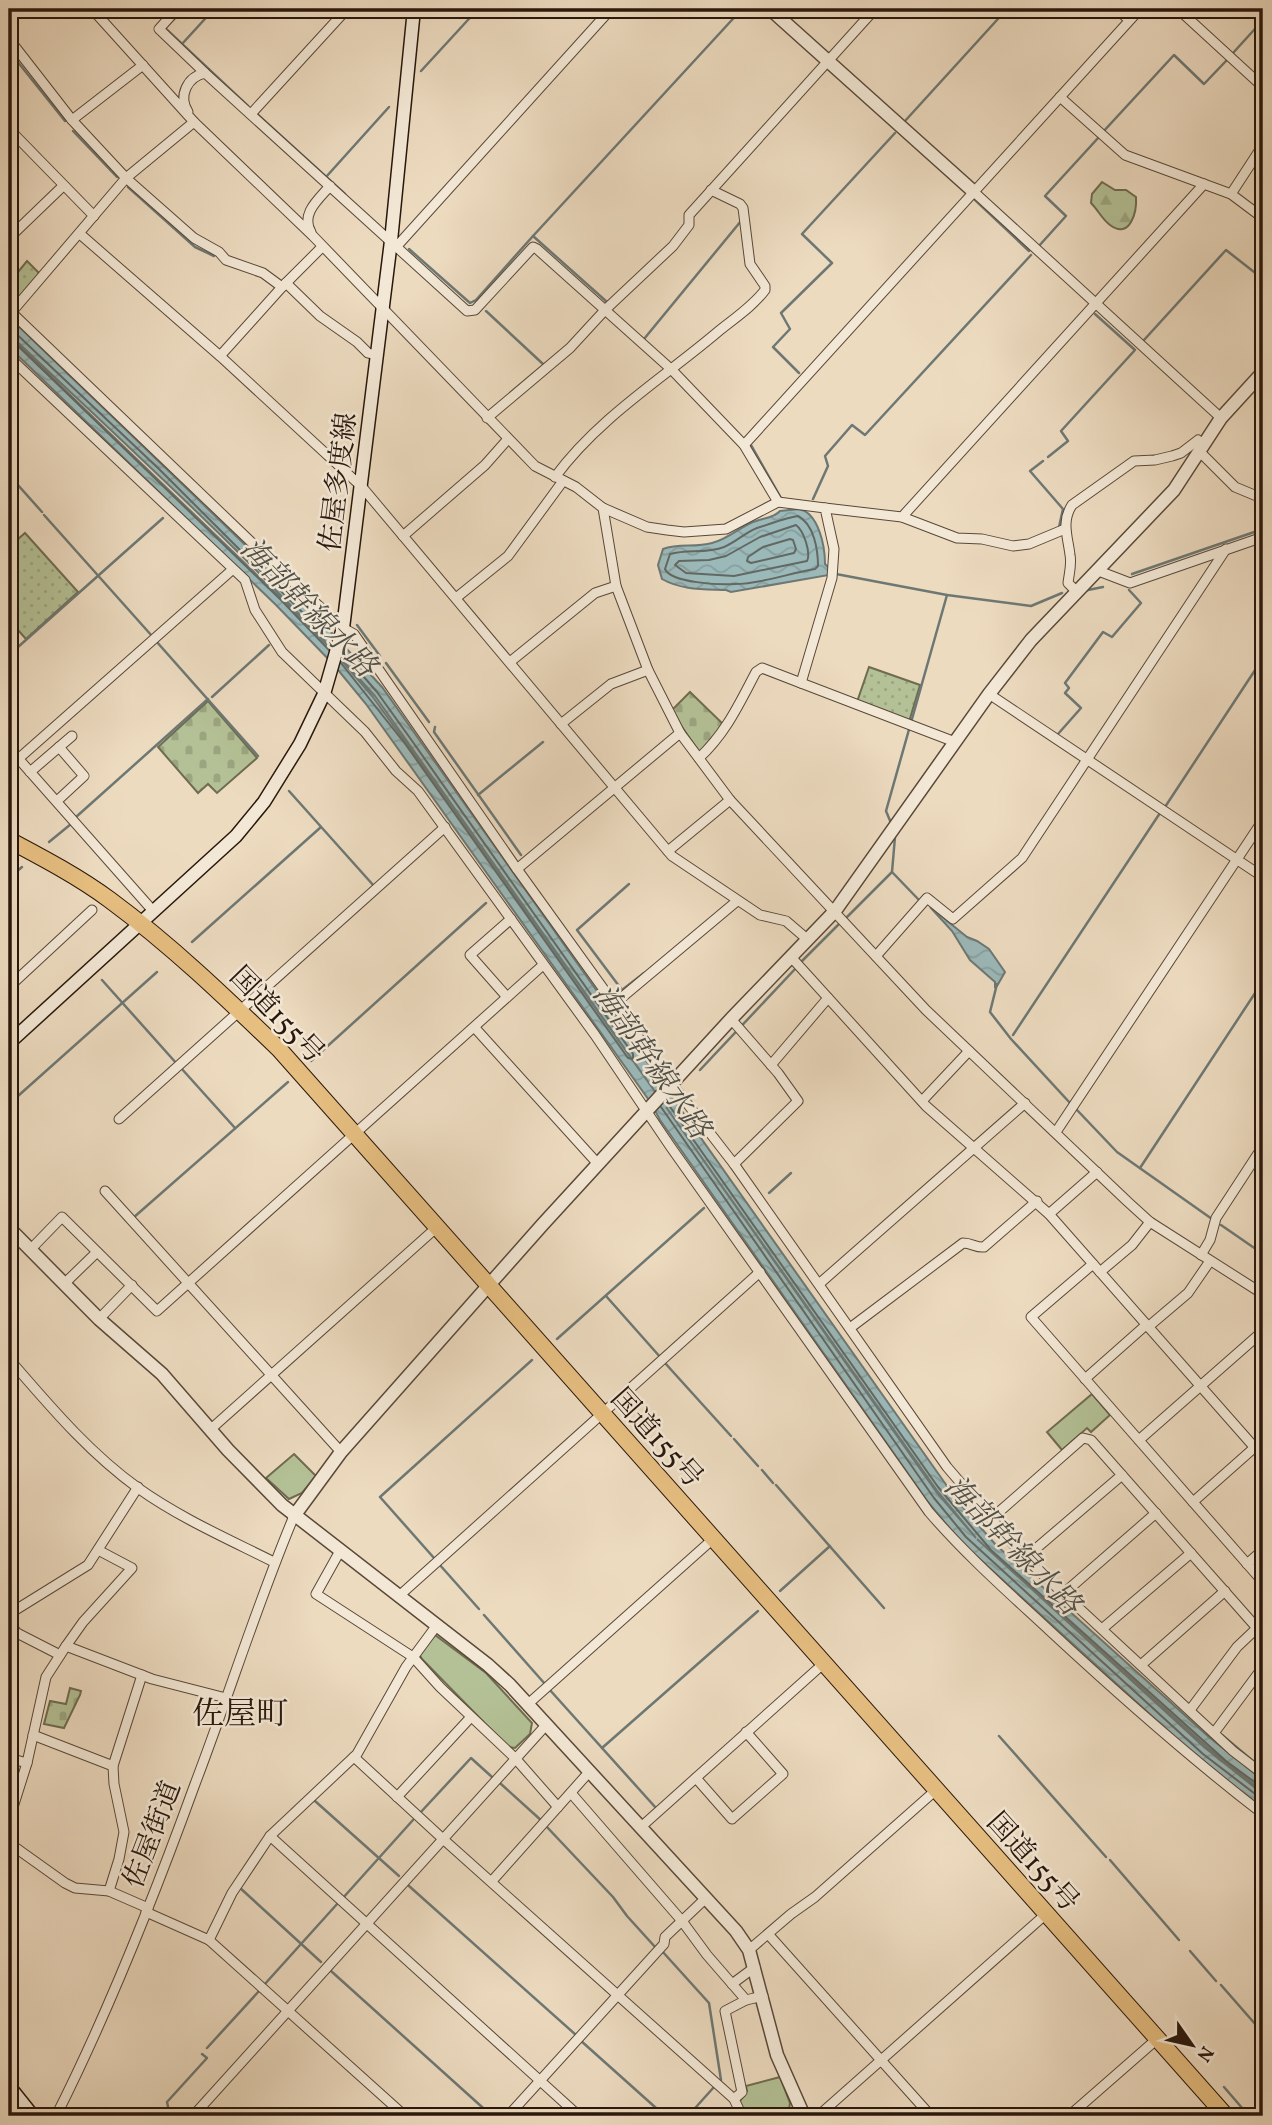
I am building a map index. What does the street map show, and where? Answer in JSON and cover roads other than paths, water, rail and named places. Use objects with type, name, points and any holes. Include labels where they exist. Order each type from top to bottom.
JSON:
[{"type":"highway","name":"国道155号","points":[[9,840],[51,862],[140,923],[206,978],[279,1049],[1226,2116]]},
{"type":"street","points":[[92,9],[194,122],[313,236],[535,466],[576,487],[603,508],[647,527],[684,532],[726,529],[778,502],[902,517],[957,538],[982,539],[1013,546],[1028,544],[1065,529]]},
{"type":"street","points":[[177,9],[159,29],[467,311],[475,310],[533,247],[672,370],[744,445],[778,502]]},
{"type":"street","points":[[251,114],[347,9]]},
{"type":"street","name":"佐屋多度線","points":[[9,1043],[236,836],[264,802],[300,744],[324,694],[343,628],[382,306],[394,244],[414,9]]},
{"type":"street","points":[[394,244],[611,9]]},
{"type":"street","points":[[770,9],[1221,418]]},
{"type":"street","points":[[487,418],[570,348],[605,310],[673,246],[689,225],[689,215],[875,9]]},
{"type":"street","points":[[1117,9],[1129,20]]},
{"type":"street","points":[[744,445],[1140,9]]},
{"type":"street","points":[[1178,9],[1263,87]]},
{"type":"street","points":[[9,39],[72,120],[126,178],[194,238],[226,260],[263,273],[284,285],[368,353],[376,355]]},
{"type":"street","points":[[72,120],[144,65]]},
{"type":"street","points":[[194,122],[184,106],[186,86],[197,75],[205,73]]},
{"type":"street","points":[[1060,97],[1125,155],[1231,194],[1263,218]]},
{"type":"street","points":[[194,122],[126,178],[10,313],[343,628],[354,634],[517,869],[671,1084],[734,1164],[947,1467],[1025,1558],[1214,1733],[1263,1774]]},
{"type":"street","points":[[9,129],[94,216]]},
{"type":"street","points":[[1231,194],[1263,145]]},
{"type":"street","points":[[902,517],[1204,184]]},
{"type":"street","points":[[9,238],[63,186]]},
{"type":"street","points":[[313,236],[308,227],[308,214],[330,186]]},
{"type":"street","points":[[456,598],[508,556],[559,479],[596,430],[672,370],[765,290],[750,264],[743,208],[711,190]]},
{"type":"street","points":[[80,234],[220,356],[362,486],[668,851],[737,901],[760,915],[786,921],[807,939]]},
{"type":"street","points":[[220,356],[322,247]]},
{"type":"street","points":[[9,357],[245,580],[255,610],[282,652],[365,732],[396,771],[418,791],[648,1109],[929,1511],[958,1545],[1082,1661],[1206,1771],[1263,1814]]},
{"type":"street","points":[[294,1516],[341,1452],[648,1109],[671,1084],[736,1025],[795,962],[807,939],[841,917],[989,694],[1031,640],[1174,490],[1221,418],[1263,372]]},
{"type":"street","points":[[403,536],[485,465],[508,439]]},
{"type":"street","points":[[1076,591],[1068,583],[1071,558],[1065,529],[1067,512],[1072,505],[1134,461],[1172,456],[1181,453],[1198,440],[1236,487],[1259,497],[1263,502]]},
{"type":"street","points":[[603,508],[616,586],[648,670],[680,733],[730,800],[926,1010],[1150,1222],[1263,1294]]},
{"type":"street","points":[[801,683],[832,574],[834,549],[825,508]]},
{"type":"street","points":[[1096,570],[1130,583],[1263,537]]},
{"type":"street","points":[[876,956],[927,898],[953,919],[1022,858],[1226,549]]},
{"type":"street","points":[[9,767],[232,569]]},
{"type":"street","points":[[510,662],[595,593],[616,586]]},
{"type":"street","points":[[699,758],[716,743],[756,672],[762,668],[955,743]]},
{"type":"street","points":[[561,724],[611,684],[648,670]]},
{"type":"street","points":[[989,694],[1263,877]]},
{"type":"street","points":[[517,869],[680,733]]},
{"type":"street","points":[[30,772],[72,736]]},
{"type":"street","points":[[57,801],[84,776],[59,747]]},
{"type":"street","points":[[9,748],[153,912]]},
{"type":"street","points":[[668,851],[730,800]]},
{"type":"street","points":[[1056,1132],[1263,820]]},
{"type":"street","points":[[119,1119],[445,827]]},
{"type":"street","points":[[614,1004],[737,901]]},
{"type":"street","points":[[9,986],[92,910]]},
{"type":"street","points":[[507,997],[470,955],[511,919]]},
{"type":"street","points":[[795,962],[922,1101],[1037,1201],[1263,1457]]},
{"type":"street","points":[[30,1250],[62,1217],[157,1311],[543,965]]},
{"type":"street","points":[[771,1065],[828,998]]},
{"type":"street","points":[[734,1164],[798,1101],[736,1025]]},
{"type":"street","points":[[475,1028],[598,1164]]},
{"type":"street","points":[[922,1101],[969,1051]]},
{"type":"street","points":[[819,1284],[1024,1103]]},
{"type":"street","points":[[1085,1379],[1188,1293],[1205,1258],[1216,1218],[1263,1146]]},
{"type":"street","points":[[1049,1214],[1097,1172]]},
{"type":"street","points":[[105,1191],[341,1452]]},
{"type":"street","points":[[850,1328],[963,1243],[970,1243],[978,1248],[984,1247],[1037,1201]]},
{"type":"street","points":[[1100,1272],[1132,1245],[1150,1222]]},
{"type":"street","points":[[211,1429],[436,1228]]},
{"type":"street","points":[[11,1234],[162,1374],[228,1450],[294,1516],[488,1665],[547,1724],[736,1931],[750,1950],[777,2055],[800,2114]]},
{"type":"street","points":[[64,1284],[97,1252]]},
{"type":"street","points":[[1093,1264],[1031,1317],[1263,1582]]},
{"type":"street","points":[[399,1596],[760,1272]]},
{"type":"street","points":[[99,1318],[132,1285]]},
{"type":"street","points":[[1139,1440],[1263,1331]]},
{"type":"street","points":[[9,1359],[82,1441],[138,1488],[168,1507],[274,1562]]},
{"type":"street","points":[[991,1519],[1083,1438],[1091,1440],[1257,1628],[1237,1647],[1190,1710]]},
{"type":"street","points":[[1193,1502],[1263,1440]]},
{"type":"street","points":[[1025,1558],[1122,1475]]},
{"type":"street","points":[[9,1614],[88,1565],[138,1488]]},
{"type":"street","points":[[1063,1594],[1156,1513]]},
{"type":"street","name":"佐屋街道","points":[[56,2116],[103,2019],[147,1910],[274,1562],[294,1516]]},
{"type":"street","points":[[528,1704],[713,1539]]},
{"type":"street","points":[[9,1820],[27,1763],[46,1677],[83,1622],[132,1568],[99,1550]]},
{"type":"street","points":[[1247,1564],[1263,1550]]},
{"type":"street","points":[[340,1551],[316,1594],[413,1657],[515,1758],[558,1808]]},
{"type":"street","points":[[1102,1629],[1191,1553]]},
{"type":"street","points":[[1141,1665],[1225,1591]]},
{"type":"street","points":[[9,1623],[17,1633],[60,1655]]},
{"type":"street","points":[[209,1940],[232,1893],[270,1836],[354,1757],[413,1657],[437,1625]]},
{"type":"street","points":[[66,1646],[142,1675],[226,1698]]},
{"type":"street","points":[[641,1827],[823,1664]]},
{"type":"street","points":[[1214,1733],[1263,1667]]},
{"type":"street","points":[[108,1891],[119,1860],[124,1832],[113,1766],[142,1675]]},
{"type":"street","points":[[397,1797],[471,1717]]},
{"type":"street","points":[[193,2116],[547,1724]]},
{"type":"street","points":[[696,1777],[732,1819],[773,1783],[783,1774],[747,1732]]},
{"type":"street","points":[[33,1735],[113,1766]]},
{"type":"street","points":[[354,1757],[734,2099],[743,2116]]},
{"type":"street","points":[[9,1758],[27,1763]]},
{"type":"street","points":[[492,1881],[590,1771]]},
{"type":"street","points":[[750,1950],[815,1898],[936,1790]]},
{"type":"street","points":[[571,1793],[682,1921],[746,2000]]},
{"type":"street","points":[[270,1836],[579,2116]]},
{"type":"street","points":[[9,1843],[75,1888],[108,1891],[209,1940],[405,2116]]},
{"type":"street","points":[[508,2116],[664,1944],[665,1937],[706,1898]]},
{"type":"street","points":[[818,2116],[1046,1914]]},
{"type":"street","points":[[768,1934],[930,2116]]},
{"type":"street","points":[[733,1984],[755,1967]]},
{"type":"street","points":[[734,2099],[742,2092],[726,2011],[746,2000],[763,1996]]},
{"type":"street","points":[[1069,2116],[1157,2039]]},
{"type":"street","points":[[9,2086],[33,2116]]},
{"type":"water","points":[[9,317],[291,589],[382,687],[959,1503],[996,1545],[1209,1737],[1263,1780],[1263,1792],[1206,1746],[977,1539],[1204,1747],[1263,1794],[1263,1809],[1199,1759],[961,1542],[928,1502],[660,1120],[651,1103],[366,704],[334,665],[276,605],[9,347],[9,336],[282,599],[336,654],[373,697],[661,1100],[375,696],[332,648],[242,556],[9,334]],"holes":[[[666,1107],[938,1492],[976,1538],[937,1493]]]},
{"type":"water","points":[[799,509],[812,517],[820,532],[825,564],[830,569],[829,575],[731,592],[685,587],[662,579],[658,565],[663,549],[712,543],[780,511]]},
{"type":"water","points":[[930,907],[967,937],[989,949],[1005,972],[997,986],[995,987],[995,982],[970,960],[952,931]]},
{"type":"waterway","points":[[184,9],[165,28],[248,106]]},
{"type":"waterway","points":[[182,44],[214,9]]},
{"type":"waterway","points":[[421,71],[478,9]]},
{"type":"waterway","points":[[533,236],[742,9]]},
{"type":"waterway","points":[[905,121],[1007,9]]},
{"type":"waterway","points":[[1233,53],[1263,20]]},
{"type":"waterway","points":[[9,51],[65,121]]},
{"type":"waterway","points":[[1102,133],[1174,55],[1204,84],[1226,61]]},
{"type":"waterway","points":[[326,177],[389,107]]},
{"type":"waterway","points":[[257,114],[345,194]]},
{"type":"waterway","points":[[73,131],[117,177]]},
{"type":"waterway","points":[[799,373],[773,347],[790,329],[781,313],[832,263],[802,234],[895,133]]},
{"type":"waterway","points":[[1038,247],[1066,216],[1045,196],[1099,137]]},
{"type":"waterway","points":[[128,187],[195,247],[214,256]]},
{"type":"waterway","points":[[973,198],[1029,251]]},
{"type":"waterway","points":[[644,339],[741,221]]},
{"type":"waterway","points":[[409,249],[470,303],[476,300],[533,236],[607,302]]},
{"type":"waterway","points":[[1144,340],[1226,250],[1263,279]]},
{"type":"waterway","points":[[813,499],[828,466],[825,456],[852,425],[865,435],[1031,255]]},
{"type":"waterway","points":[[486,311],[543,364]]},
{"type":"waterway","points":[[1048,457],[1068,441],[1061,431],[1135,350],[1095,314]]},
{"type":"waterway","points":[[751,445],[781,498]]},
{"type":"waterway","points":[[1043,461],[1030,471],[1063,509],[1059,527]]},
{"type":"waterway","points":[[9,475],[42,512]]},
{"type":"waterway","points":[[44,515],[152,636]]},
{"type":"waterway","points":[[9,655],[163,518]]},
{"type":"waterway","points":[[1132,574],[1263,529]]},
{"type":"waterway","points":[[836,574],[947,595],[1031,606],[1062,593]]},
{"type":"waterway","points":[[1083,591],[1103,587]]},
{"type":"waterway","points":[[1058,734],[1081,708],[1065,693],[1069,688],[1065,683],[1103,632],[1112,637],[1141,603],[1129,590]]},
{"type":"waterway","points":[[891,823],[886,811],[947,595]]},
{"type":"waterway","name":"海部幹線水路","points":[[357,625],[380,656]]},
{"type":"waterway","points":[[156,641],[258,756]]},
{"type":"waterway","points":[[212,697],[269,645]]},
{"type":"waterway","points":[[1165,807],[1263,658]]},
{"type":"waterway","name":"海部幹線水路","points":[[386,663],[429,722]]},
{"type":"waterway","points":[[76,817],[208,699]]},
{"type":"waterway","points":[[435,727],[434,732],[521,855]]},
{"type":"waterway","points":[[478,795],[543,742]]},
{"type":"waterway","points":[[289,791],[374,886]]},
{"type":"waterway","points":[[1013,1035],[1160,813]]},
{"type":"waterway","points":[[49,842],[71,824]]},
{"type":"waterway","points":[[192,942],[321,827]]},
{"type":"waterway","points":[[845,919],[892,872],[895,837]]},
{"type":"waterway","points":[[9,878],[22,867]]},
{"type":"waterway","points":[[892,872],[918,899]]},
{"type":"waterway","name":"海部幹線水路","points":[[629,884],[577,930],[622,990],[644,973]]},
{"type":"waterway","points":[[311,1061],[486,903]]},
{"type":"waterway","points":[[800,963],[840,923]]},
{"type":"waterway","points":[[700,1070],[796,968]]},
{"type":"waterway","points":[[9,1104],[157,972]]},
{"type":"waterway","points":[[102,980],[177,1064]]},
{"type":"waterway","points":[[1140,1168],[1263,981]]},
{"type":"waterway","points":[[997,984],[990,1012],[1070,1103]]},
{"type":"waterway","points":[[181,1068],[235,1128]]},
{"type":"waterway","points":[[133,1218],[288,1082]]},
{"type":"waterway","points":[[1077,1110],[1117,1152],[1212,1219]]},
{"type":"waterway","points":[[769,1193],[791,1173]]},
{"type":"waterway","points":[[557,1339],[704,1208]]},
{"type":"waterway","points":[[1221,1225],[1263,1254]]},
{"type":"waterway","points":[[606,1296],[661,1358]]},
{"type":"waterway","points":[[434,1558],[380,1497],[532,1360]]},
{"type":"waterway","points":[[665,1363],[731,1436]]},
{"type":"waterway","points":[[734,1439],[758,1466]]},
{"type":"waterway","points":[[762,1470],[773,1483]]},
{"type":"waterway","points":[[776,1485],[884,1608]]},
{"type":"waterway","points":[[780,1591],[830,1546]]},
{"type":"waterway","points":[[439,1564],[479,1609]]},
{"type":"waterway","points":[[602,1748],[758,1611]]},
{"type":"waterway","points":[[484,1615],[545,1684]]},
{"type":"waterway","points":[[549,1689],[656,1808]]},
{"type":"waterway","points":[[1222,1735],[1253,1761]]},
{"type":"waterway","points":[[999,1736],[1106,1857]]},
{"type":"waterway","points":[[420,1813],[471,1758],[492,1777]]},
{"type":"waterway","points":[[501,1784],[543,1822]]},
{"type":"waterway","points":[[315,1801],[399,1876]]},
{"type":"waterway","points":[[342,1899],[413,1820]]},
{"type":"waterway","points":[[546,1826],[613,1897],[656,1948]]},
{"type":"waterway","points":[[1110,1860],[1179,1940]]},
{"type":"waterway","points":[[409,1886],[576,2035]]},
{"type":"waterway","points":[[239,1887],[321,1962]]},
{"type":"waterway","points":[[264,1985],[338,1903]]},
{"type":"waterway","points":[[662,1951],[709,2003],[721,2080],[719,2082]]},
{"type":"waterway","points":[[1190,1951],[1216,1981]]},
{"type":"waterway","points":[[331,1971],[492,2116]]},
{"type":"waterway","points":[[1221,1985],[1263,2033]]},
{"type":"waterway","points":[[207,2048],[259,1991]]},
{"type":"waterway","points":[[580,2040],[665,2116]]},
{"type":"waterway","points":[[170,2116],[167,2102],[207,2058],[202,2054]]},
{"type":"waterway","points":[[688,2116],[714,2087]]},
{"type":"waterway","points":[[1224,2087],[1249,2116]]},
{"type":"district","name":"佐屋町","points":[[240,1713]]}]
